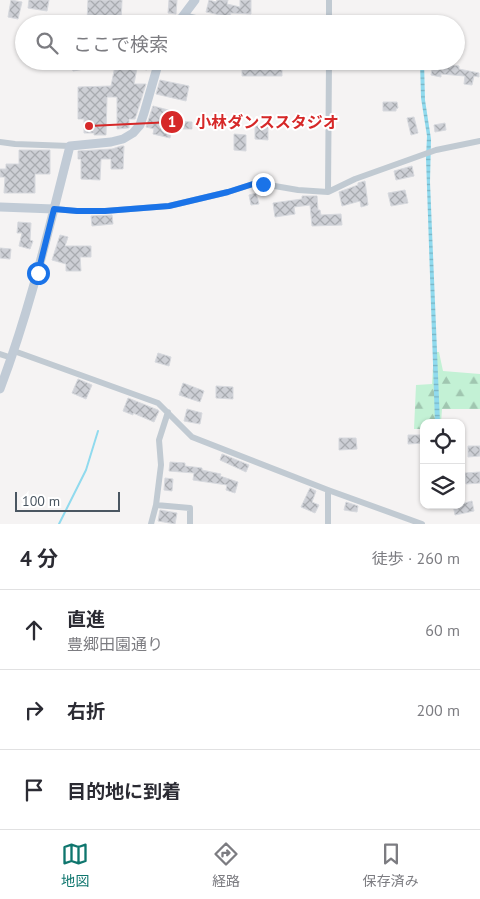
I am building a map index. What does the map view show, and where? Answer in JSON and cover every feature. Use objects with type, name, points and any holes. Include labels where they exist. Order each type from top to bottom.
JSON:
[{"type":"main road","points":[[185,13],[195,0]]},
{"type":"main road","points":[[0,389],[13,354],[43,254],[70,146],[111,142],[123,139],[133,133],[140,125],[156,70]]},
{"type":"main road","points":[[0,207],[54,209]]},
{"type":"street","points":[[329,0],[329,15]]},
{"type":"street","points":[[328,70],[328,192]]},
{"type":"street","points":[[54,209],[105,211],[169,206],[253,184],[328,192],[355,179],[436,150],[480,141]]},
{"type":"street","points":[[0,142],[70,146]]},
{"type":"street","points":[[0,354],[13,354],[158,403],[192,437],[422,524]]},
{"type":"street","points":[[151,524],[156,505],[161,465],[159,440],[168,412]]},
{"type":"street","points":[[328,490],[328,524]]},
{"type":"street","points":[[156,505],[190,508],[190,524]]},
{"type":"green space","points":[[434,352],[439,352],[443,371],[480,374],[480,409],[442,409],[441,419],[420,419],[420,429],[414,429],[416,385],[432,384]]},
{"type":"water","points":[[420,70],[424,70],[425,100],[431,139],[430,182],[440,419],[435,419],[426,158],[427,136],[421,98]]},
{"type":"building","points":[[11,0],[22,2],[19,15],[15,15],[15,18],[8,17]]},
{"type":"building","points":[[29,0],[49,0],[47,11],[28,8]]},
{"type":"building","points":[[88,0],[122,0],[121,15],[87,15]]},
{"type":"building","points":[[169,0],[177,0],[176,14],[168,13]]},
{"type":"building","points":[[209,0],[216,2],[217,0],[228,0],[227,4],[240,7],[240,0],[251,0],[251,14],[231,13],[230,15],[220,15],[206,12]]},
{"type":"building","points":[[114,70],[137,70],[134,84],[146,84],[135,119],[129,119],[129,128],[117,129],[117,97],[107,97],[106,135],[84,133],[84,119],[78,119],[78,87],[111,86]]},
{"type":"building","points":[[242,70],[282,70],[282,76],[242,76]]},
{"type":"building","points":[[432,70],[464,70],[479,73],[479,77],[474,76],[472,85],[464,84],[465,76],[441,74],[441,77],[431,75]]},
{"type":"building","points":[[160,80],[189,86],[186,101],[156,94]]},
{"type":"building","points":[[383,102],[397,102],[398,108],[396,111],[383,111]]},
{"type":"building","points":[[153,106],[176,112],[174,121],[192,122],[192,129],[172,129],[170,138],[153,134],[154,129],[146,127]]},
{"type":"building","points":[[414,117],[418,133],[411,135],[407,118]]},
{"type":"building","points":[[445,123],[446,130],[435,132],[434,125]]},
{"type":"building","points":[[255,126],[268,126],[268,140],[255,139]]},
{"type":"building","points":[[234,134],[246,135],[246,151],[234,150]]},
{"type":"building","points":[[124,146],[123,169],[111,169],[111,159],[101,159],[100,180],[81,179],[81,159],[78,159],[78,151],[112,149]]},
{"type":"building","points":[[19,150],[50,150],[50,174],[35,174],[35,193],[4,193],[5,177],[0,177],[0,169],[6,169],[6,164],[19,164]]},
{"type":"building","points":[[412,166],[414,176],[396,180],[394,171]]},
{"type":"building","points":[[365,181],[368,205],[361,207],[360,201],[342,206],[339,192]]},
{"type":"building","points":[[405,190],[408,203],[391,206],[388,193]]},
{"type":"building","points":[[256,193],[259,204],[251,205],[249,195]]},
{"type":"building","points":[[302,196],[317,196],[318,210],[320,210],[321,215],[341,214],[342,225],[312,226],[310,205],[294,207],[295,214],[275,217],[273,203],[302,199]]},
{"type":"building","points":[[112,215],[113,224],[92,226],[91,216]]},
{"type":"building","points":[[18,222],[31,223],[30,240],[33,241],[30,249],[19,246],[22,233],[17,233]]},
{"type":"building","points":[[60,235],[68,237],[65,246],[91,246],[91,257],[80,257],[81,271],[66,271],[66,264],[52,260]]},
{"type":"building","points":[[0,248],[11,249],[10,259],[0,258]]},
{"type":"building","points":[[158,353],[171,357],[169,366],[155,362]]},
{"type":"building","points":[[78,379],[92,385],[86,399],[72,393]]},
{"type":"building","points":[[183,383],[204,391],[200,402],[179,395]]},
{"type":"building","points":[[216,386],[233,387],[233,399],[216,398]]},
{"type":"building","points":[[128,398],[158,410],[154,422],[123,411]]},
{"type":"building","points":[[187,409],[202,413],[200,424],[184,421]]},
{"type":"building","points":[[408,435],[420,435],[420,443],[408,444]]},
{"type":"building","points":[[339,438],[356,438],[357,449],[339,450]]},
{"type":"building","points":[[468,446],[480,446],[480,456],[468,457]]},
{"type":"building","points":[[222,454],[249,465],[246,472],[220,460]]},
{"type":"building","points":[[170,462],[185,463],[185,466],[202,468],[202,470],[221,474],[220,476],[238,482],[235,493],[226,490],[227,485],[193,480],[194,473],[169,471]]},
{"type":"building","points":[[480,472],[480,483],[466,484],[465,473]]},
{"type":"building","points":[[165,478],[173,479],[172,491],[164,490]]},
{"type":"building","points":[[310,488],[316,491],[312,502],[319,505],[315,513],[301,507]]},
{"type":"building","points":[[472,501],[474,511],[455,515],[454,509],[465,509],[465,503]]},
{"type":"building","points":[[346,502],[358,506],[357,512],[344,510]]},
{"type":"building","points":[[160,510],[177,513],[175,524],[158,521]]},
{"type":"waterway","points":[[59,524],[86,470],[98,431]]},
{"type":"place","name":"小林ダンススタジオ","points":[[89,126]]},
{"type":"route","points":[[38,273],[54,209],[105,211],[169,206],[253,184],[263,184]]}]
